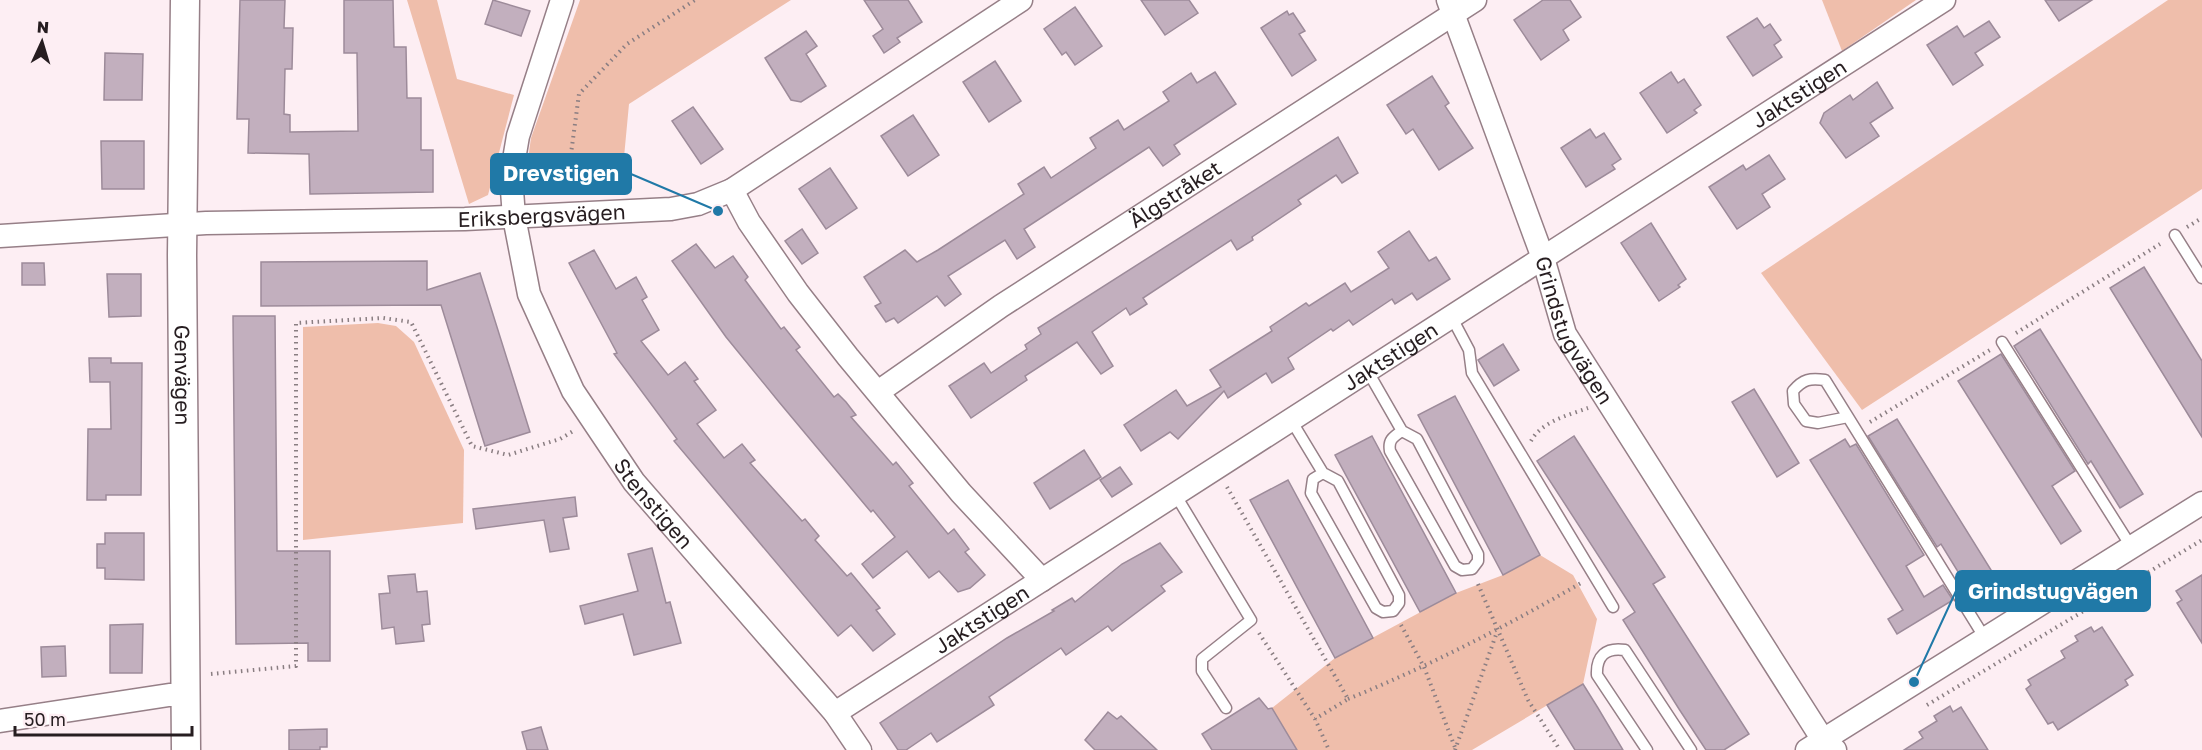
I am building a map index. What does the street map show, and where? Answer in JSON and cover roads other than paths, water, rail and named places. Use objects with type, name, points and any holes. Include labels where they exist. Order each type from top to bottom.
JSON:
[{"type":"street","name":"Genvägen","points":[[185,0],[183,224],[194,685],[186,750]]},
{"type":"street","name":"Stenstigen","points":[[562,0],[518,136],[511,177],[514,217],[529,294],[573,391],[634,483],[835,713],[860,750]]},
{"type":"street","name":"Eriksbergsvägen","points":[[0,236],[183,224],[514,217],[563,213],[671,210],[698,204],[732,190],[1021,0]]},
{"type":"street","name":"Älgstråket","points":[[878,392],[1001,306],[1450,7],[1475,0]]},
{"type":"street","name":"Jaktstigen","points":[[835,713],[1944,0]]},
{"type":"street","name":"Grindstugvägen","points":[[1450,7],[1543,258],[1565,334],[1822,747]]},
{"type":"street","points":[[732,190],[749,222],[798,293],[961,493],[1042,580]]},
{"type":"street","points":[[1822,747],[2202,503]]},
{"type":"street","points":[[0,721],[169,695],[194,685]]},
{"type":"lane","points":[[2175,235],[2202,278]]},
{"type":"lane","points":[[1450,316],[1469,350],[1473,373],[1613,608]]},
{"type":"lane","points":[[2002,342],[2132,548]]},
{"type":"lane","points":[[1367,370],[1402,431],[1417,439],[1478,554],[1478,561],[1472,569],[1462,570],[1455,566],[1390,451],[1389,444],[1392,437],[1402,431]]},
{"type":"lane","points":[[1848,417],[1818,423],[1806,421],[1794,404],[1793,391],[1800,382],[1812,379],[1825,380],[1857,431],[1986,640]]},
{"type":"lane","points":[[1291,420],[1323,472],[1338,481],[1399,595],[1399,603],[1393,611],[1383,612],[1376,608],[1311,493],[1313,479],[1323,472]]},
{"type":"lane","points":[[1175,493],[1251,620],[1202,658],[1202,671],[1226,708]]},
{"type":"lane","points":[[1647,750],[1597,675],[1597,664],[1602,654],[1612,648],[1625,650],[1690,750]]},
{"type":"place","name":"Drevstigen","points":[[718,211]]},
{"type":"place","name":"Grindstugvägen","points":[[1914,682]]}]
